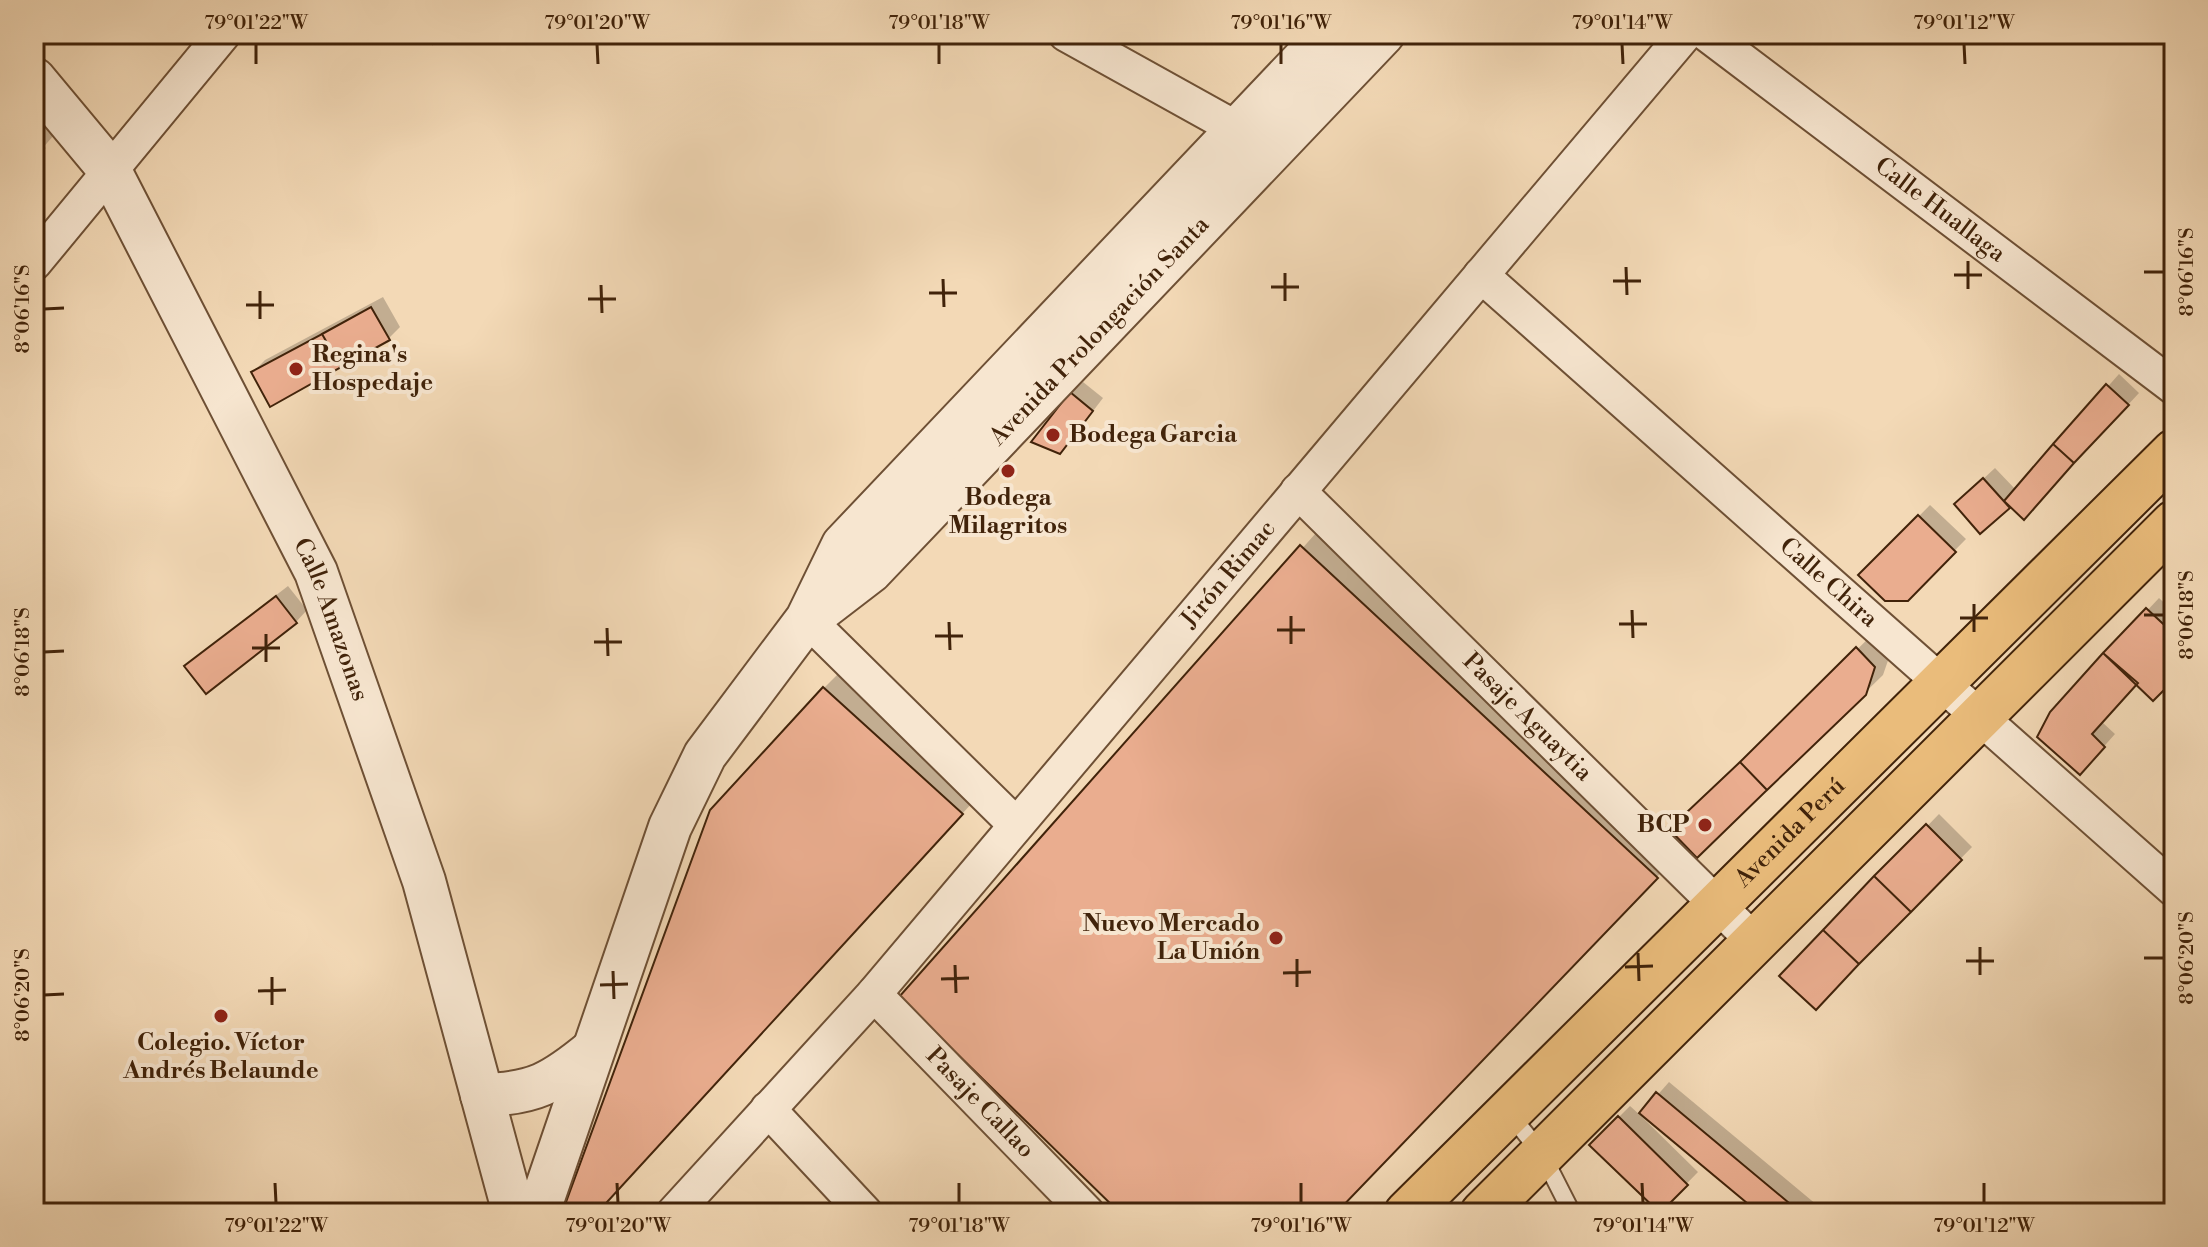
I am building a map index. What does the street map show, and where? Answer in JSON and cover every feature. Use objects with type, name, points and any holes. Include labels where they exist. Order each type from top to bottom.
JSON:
[{"type":"main road","name":"Avenida Perú","points":[[1407,1213],[2174,452]]},
{"type":"main road","points":[[1483,1213],[2174,523]]},
{"type":"street","points":[[34,263],[223,34]]},
{"type":"street","points":[[1066,34],[1237,129]]},
{"type":"street","name":"Avenida Prolongación Santa","points":[[538,1213],[670,827],[705,755],[807,619],[843,545],[1328,34]]},
{"type":"street","name":"Avenida Prolongación Santa","points":[[807,619],[871,571],[1383,34]]},
{"type":"street","name":"Jirón Rimac","points":[[674,1213],[874,994],[1685,34]]},
{"type":"street","name":"Calle Huallaga","points":[[1707,34],[2174,387]]},
{"type":"street","name":"Calle Amazonas","points":[[34,79],[109,169],[316,572],[424,881],[514,1213]]},
{"type":"street","name":"Calle Chira","points":[[1481,275],[2174,889]]},
{"type":"street","name":"Pasaje Aguaytia","points":[[1298,491],[1755,942]]},
{"type":"street","points":[[807,619],[1016,825]]},
{"type":"street","name":"Pasaje Callao","points":[[874,994],[1087,1213]]},
{"type":"street","points":[[482,1095],[514,1094],[543,1087],[593,1050]]},
{"type":"street","points":[[768,1109],[865,1213]]},
{"type":"lane","points":[[1509,1112],[1542,1154],[1572,1213]]},
{"type":"building","points":[[411,34],[438,34],[432,44]]},
{"type":"building","points":[[34,139],[44,148],[34,160]]},
{"type":"building","points":[[371,307],[390,340],[341,367],[322,334]]},
{"type":"building","name":"Regina's Hospedaje","points":[[322,334],[341,367],[270,407],[251,372]]},
{"type":"building","points":[[2106,384],[2129,405],[2074,463],[2053,444]]},
{"type":"building","points":[[1070,392],[1093,411],[1060,454],[1031,442]]},
{"type":"building","points":[[2053,444],[2074,463],[2024,520],[2004,501]]},
{"type":"building","points":[[1983,478],[2010,508],[1980,534],[1954,504]]},
{"type":"building","points":[[1918,515],[1956,552],[1908,601],[1885,601],[1858,575]]},
{"type":"building","name":"Nuevo Mercado La Unión","points":[[1300,545],[1658,878],[1336,1213],[1120,1213],[899,997]]},
{"type":"building","points":[[276,596],[297,623],[206,694],[184,666]]},
{"type":"building","points":[[2146,608],[2174,634],[2174,680],[2153,701],[2103,653]]},
{"type":"building","points":[[1856,647],[1875,667],[1866,695],[1767,790],[1740,762]]},
{"type":"building","points":[[2103,653],[2138,683],[2092,734],[2105,747],[2080,775],[2037,737],[2050,712]]},
{"type":"building","points":[[823,687],[963,814],[597,1213],[562,1213],[710,810]]},
{"type":"building","points":[[1740,762],[1767,790],[1697,858],[1669,829]]},
{"type":"building","points":[[1926,824],[1962,860],[1911,912],[1874,876]]},
{"type":"building","points":[[1874,876],[1911,912],[1859,964],[1823,930]]},
{"type":"building","points":[[1823,930],[1859,964],[1816,1010],[1779,976]]},
{"type":"building","points":[[1656,1092],[1801,1213],[1759,1213],[1639,1113]]},
{"type":"building","points":[[1618,1116],[1688,1185],[1660,1213],[1589,1145]]},
{"type":"place","name":"Regina's Hospedaje","points":[[296,369]]},
{"type":"place","name":"Bodega Garcia","points":[[1053,435]]},
{"type":"place","name":"Bodega Milagritos","points":[[1008,471]]},
{"type":"place","name":"BCP","points":[[1705,825]]},
{"type":"place","name":"Nuevo Mercado La Unión","points":[[1276,938]]},
{"type":"place","name":"Colegio. Víctor Andrés Belaunde","points":[[221,1016]]}]
